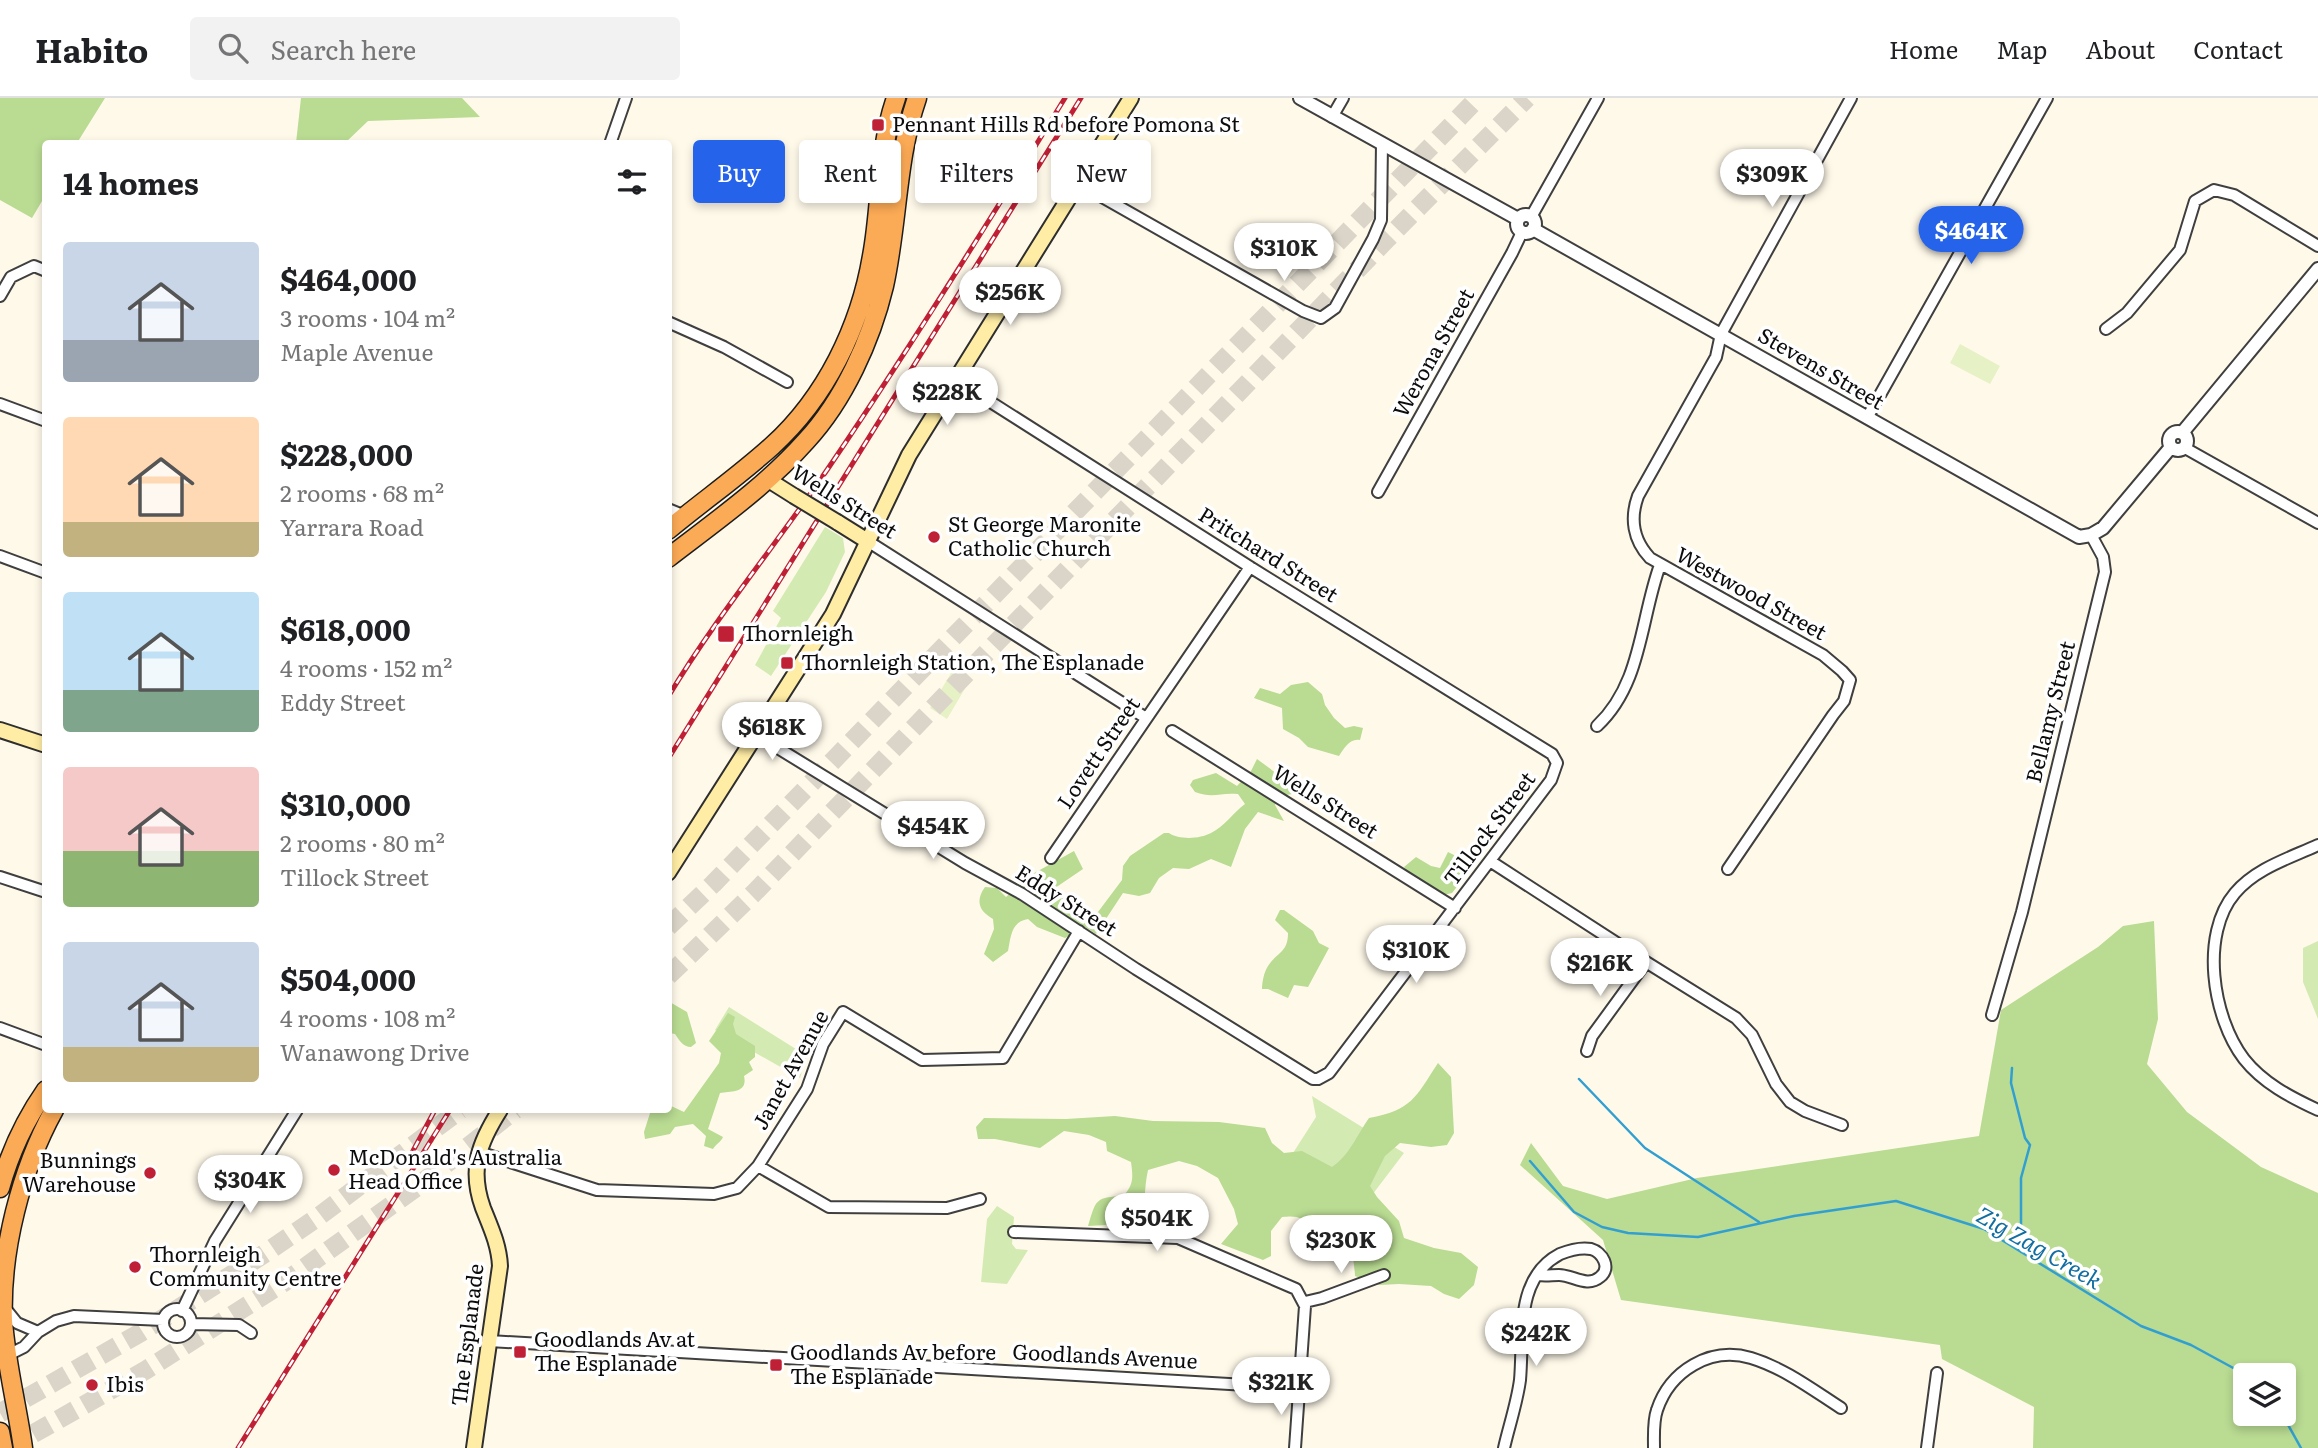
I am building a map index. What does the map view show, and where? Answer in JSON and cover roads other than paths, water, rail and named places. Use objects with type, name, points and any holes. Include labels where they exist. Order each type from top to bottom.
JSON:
[{"type":"highway","points":[[707,498],[765,452],[792,426],[816,395],[845,346],[858,312],[871,263],[885,141],[896,98]]},
{"type":"highway","points":[[672,555],[767,479],[808,439],[833,406],[861,353],[875,317],[890,256],[903,144],[917,98]]},
{"type":"highway","points":[[677,512],[757,475],[767,479]]},
{"type":"highway","points":[[0,1188],[18,1138],[42,1095]]},
{"type":"highway","points":[[23,1448],[3,1357],[3,1303],[9,1244],[21,1184],[35,1146],[52,1113]]},
{"type":"highway","points":[[0,1432],[3,1448]]},
{"type":"main road","points":[[1105,140],[1131,98]]},
{"type":"main road","points":[[672,867],[833,614],[909,455],[1065,203]]},
{"type":"main road","name":"Wells Street","points":[[767,479],[869,542]]},
{"type":"main road","points":[[0,730],[42,744]]},
{"type":"main road","name":"The Esplanade","points":[[474,1448],[500,1266],[497,1242],[479,1195],[477,1173],[479,1152],[498,1113]]},
{"type":"street","points":[[611,140],[626,98]]},
{"type":"street","name":"Stevens Street","points":[[1300,98],[2067,531],[2080,537],[2091,536]]},
{"type":"street","points":[[1332,117],[1343,98]]},
{"type":"street","name":"Werona Street","points":[[1378,492],[1598,98]]},
{"type":"street","name":"Westwood Street","points":[[1728,869],[1844,701],[1850,680],[1823,655],[1660,565],[1644,552],[1639,542],[1633,521],[1634,508],[1716,357],[1721,334],[1851,98]]},
{"type":"street","points":[[1867,418],[2047,98]]},
{"type":"street","points":[[1115,203],[1303,312],[1321,318],[1335,309],[1381,220],[1382,144]]},
{"type":"street","points":[[2106,329],[2127,313],[2180,250],[2195,201],[2214,190],[2234,195],[2318,246]]},
{"type":"street","points":[[0,296],[10,277],[34,266],[42,269]]},
{"type":"street","points":[[2318,270],[2182,433],[2171,436],[2169,442],[2318,523]]},
{"type":"street","points":[[672,324],[724,347],[787,382]]},
{"type":"street","name":"Pritchard Street","points":[[956,380],[1250,567],[1552,754],[1557,763]]},
{"type":"street","points":[[0,404],[42,420]]},
{"type":"street","points":[[2091,536],[2103,528],[2178,447]]},
{"type":"street","name":"Bellamy Street","points":[[1992,1015],[2022,912],[2105,572],[2103,557],[2091,536]]},
{"type":"street","name":"Wells Street","points":[[869,542],[1146,718]]},
{"type":"street","points":[[0,556],[42,572]]},
{"type":"street","points":[[1597,726],[1613,710],[1632,676],[1660,565]]},
{"type":"street","name":"Lovett Street","points":[[1051,858],[1250,567]]},
{"type":"street","name":"Wells Street","points":[[1172,731],[1455,908]]},
{"type":"street","name":"Eddy Street","points":[[755,734],[965,863],[1022,894],[1304,1074],[1318,1079]]},
{"type":"street","name":"Tillock Street","points":[[1318,1079],[1329,1073],[1455,908],[1551,780],[1557,763]]},
{"type":"street","points":[[2318,845],[2256,875],[2237,891],[2223,910],[2219,921],[2215,936],[2214,962],[2222,1013],[2244,1058],[2259,1075],[2280,1091],[2318,1110]]},
{"type":"street","points":[[1490,861],[1736,1018],[1747,1027],[1776,1084],[1790,1101],[1805,1111],[1842,1125]]},
{"type":"street","points":[[0,877],[42,891]]},
{"type":"street","name":"Janet Avenue","points":[[479,1152],[586,1187],[607,1190],[715,1194],[737,1188],[758,1166],[807,1090],[822,1044],[843,1012],[922,1060],[1003,1058],[1079,931]]},
{"type":"street","points":[[1587,1051],[1592,1036],[1646,962]]},
{"type":"street","points":[[0,1028],[42,1044]]},
{"type":"street","points":[[182,1311],[215,1241],[295,1113]]},
{"type":"street","points":[[758,1166],[829,1207],[947,1208],[980,1199]]},
{"type":"street","points":[[1014,1232],[1178,1238],[1296,1289],[1304,1302],[1295,1448]]},
{"type":"street","points":[[1504,1448],[1520,1383],[1526,1297],[1541,1268],[1572,1249],[1598,1251],[1605,1260],[1605,1272],[1599,1279],[1587,1282],[1562,1274],[1538,1275]]},
{"type":"street","points":[[1304,1302],[1384,1275]]},
{"type":"street","points":[[3,1303],[11,1318],[38,1332]]},
{"type":"street","points":[[171,1311],[182,1311],[191,1324],[188,1332],[176,1337],[166,1331],[163,1320],[171,1311]]},
{"type":"street","points":[[3,1357],[23,1347],[38,1332],[56,1321],[74,1316],[163,1320]]},
{"type":"street","points":[[191,1324],[239,1325],[251,1333]]},
{"type":"street","name":"Goodlands Avenue","points":[[489,1341],[1299,1388]]},
{"type":"street","points":[[1654,1448],[1656,1412],[1669,1385],[1693,1364],[1713,1356],[1749,1357],[1781,1370],[1841,1408]]},
{"type":"street","points":[[1927,1448],[1937,1373]]},
{"type":"waterway","points":[[2012,1068],[2011,1083],[2025,1138],[2030,1145],[2021,1178],[2021,1252]]},
{"type":"waterway","name":"Zig Zag Creek","points":[[1579,1079],[1645,1148],[1759,1222]]},
{"type":"waterway","name":"Zig Zag Creek","points":[[1530,1161],[1574,1212],[1602,1227],[1628,1233],[1698,1237],[1794,1216],[1896,1201],[1984,1229],[2141,1326],[2191,1345],[2233,1368]]},
{"type":"waterway","name":"Zig Zag Creek","points":[[2289,1426],[2301,1448]]},
{"type":"tunnel","points":[[672,923],[1478,98]]},
{"type":"tunnel","points":[[672,972],[754,893],[1527,98]]},
{"type":"tunnel","points":[[0,1413],[140,1333],[264,1254],[318,1217],[456,1113]]},
{"type":"tunnel","points":[[8,1448],[146,1370],[283,1283],[414,1189],[511,1113]]},
{"type":"railway","points":[[672,690],[858,424],[1065,98]]},
{"type":"railway","points":[[672,753],[1081,98]]},
{"type":"railway","points":[[407,1162],[433,1113]]},
{"type":"railway","points":[[238,1448],[448,1113]]},
{"type":"place","name":"Pennant Hills Rd before Pomona St","points":[[878,125]]},
{"type":"place","name":"St George Maronite Catholic Church","points":[[934,537]]},
{"type":"place","name":"Thornleigh","points":[[726,634]]},
{"type":"place","name":"Thornleigh Station, The Esplanade","points":[[787,663]]},
{"type":"place","name":"McDonald's Australia Head Office","points":[[334,1170]]},
{"type":"place","name":"Bunnings Warehouse","points":[[150,1173]]},
{"type":"place","name":"Thornleigh Community Centre","points":[[135,1267]]},
{"type":"place","name":"Goodlands Av at The Esplanade","points":[[520,1352]]},
{"type":"place","name":"Goodlands Av before The Esplanade","points":[[776,1365]]},
{"type":"place","name":"Ibis","points":[[92,1385]]}]
